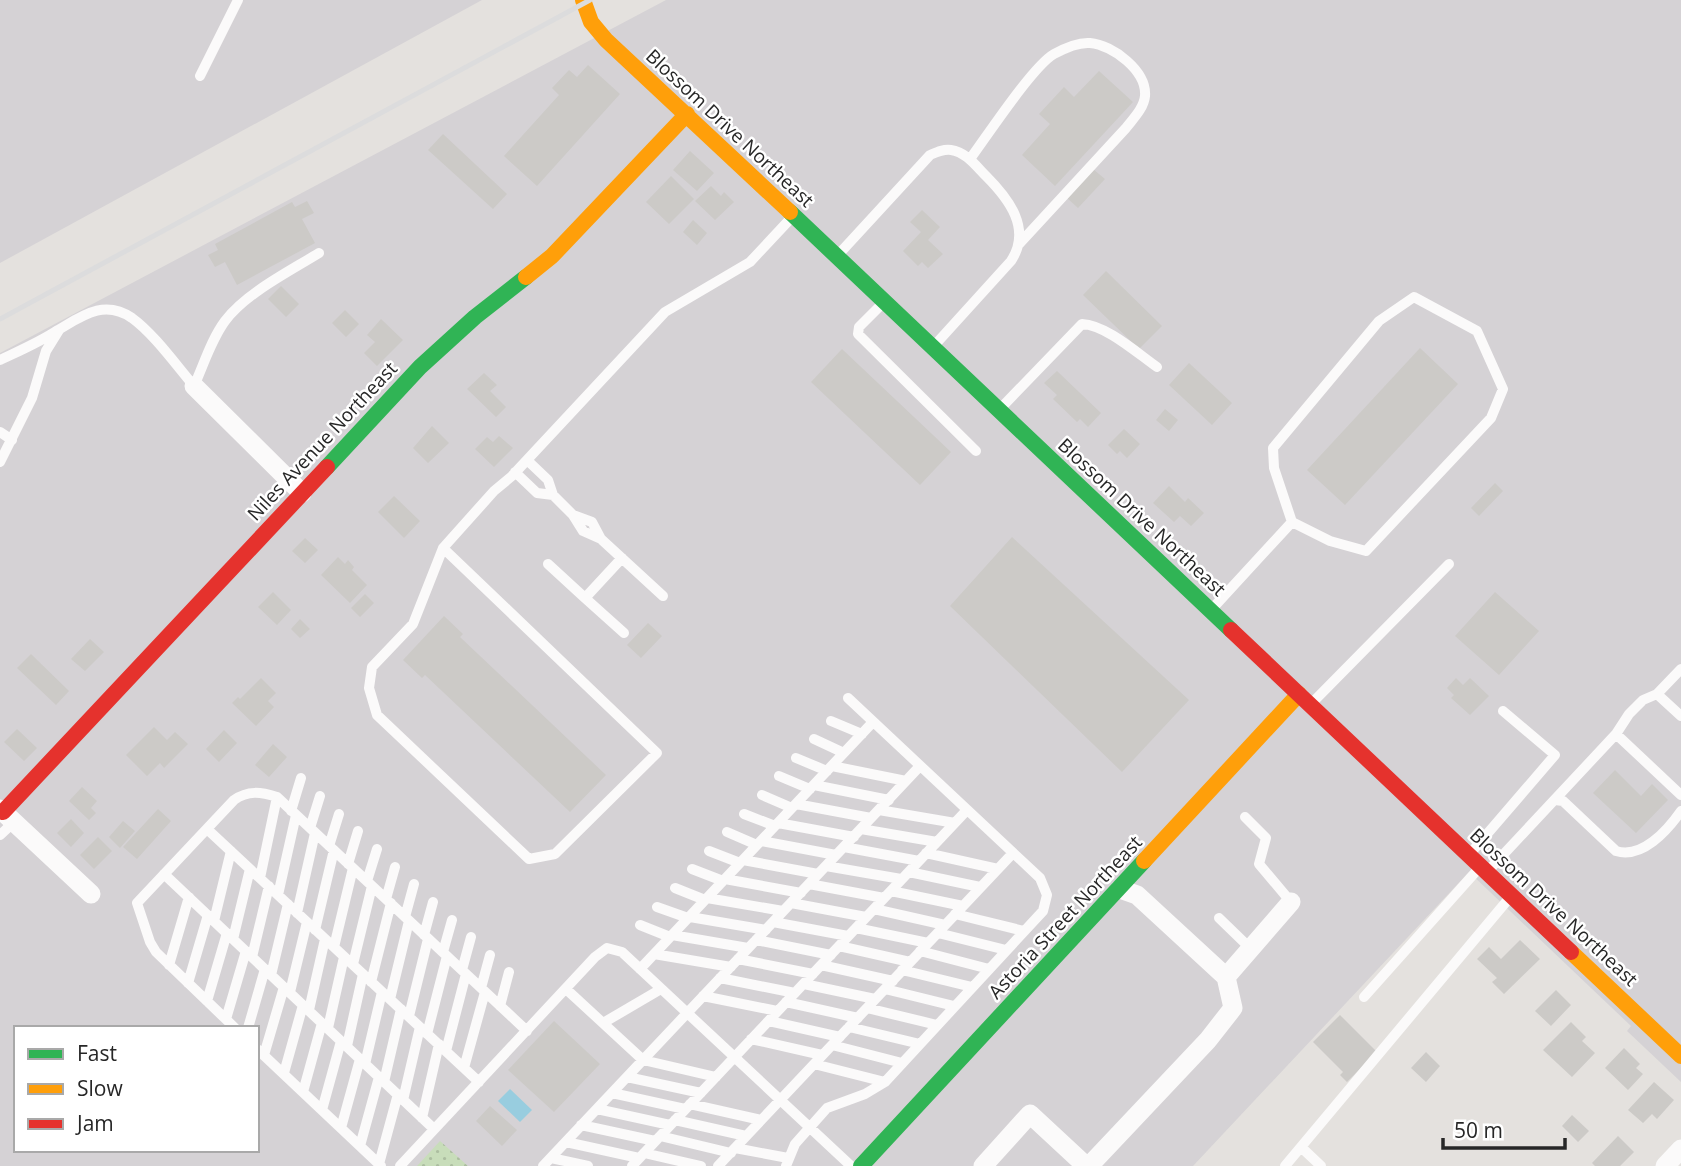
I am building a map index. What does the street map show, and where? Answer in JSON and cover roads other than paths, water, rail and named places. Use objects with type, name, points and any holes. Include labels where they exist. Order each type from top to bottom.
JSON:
[{"type":"street","name":"Blossom Drive Northeast","points":[[583,2],[595,29],[1681,1055]]},
{"type":"street","name":"Niles Avenue Northeast","points":[[4,820],[420,367],[475,317],[552,256],[687,114]]},
{"type":"street","points":[[194,386],[302,493]]},
{"type":"street","name":"Astoria Street Northeast","points":[[861,1166],[1120,889],[1304,700]]},
{"type":"street","points":[[4,820],[91,894]]},
{"type":"street","points":[[983,1166],[1030,1115],[1088,1166],[1208,1040],[1233,1008],[1226,977],[1138,895],[1120,889]]},
{"type":"street","points":[[1226,977],[1291,902]]},
{"type":"street","points":[[1665,1166],[1681,1149]]},
{"type":"lane","points":[[200,76],[238,0]]},
{"type":"lane","points":[[933,348],[1011,261],[1019,244],[1126,128],[1145,98],[1144,86],[1134,69],[1120,56],[1091,43],[1073,45],[1051,55],[970,159]]},
{"type":"lane","points":[[836,256],[930,155],[950,150],[970,159],[1004,195],[1014,210],[1018,223],[1019,244]]},
{"type":"lane","points":[[443,548],[657,752],[555,854],[529,859],[377,715],[369,688],[372,667],[412,624],[443,548],[494,491],[516,472],[665,312],[750,262],[794,216]]},
{"type":"lane","points":[[0,360],[86,313],[101,309],[118,311],[133,319],[194,386],[226,319],[278,278],[319,253]]},
{"type":"lane","points":[[1414,297],[1477,331],[1503,389],[1491,418],[1366,551],[1329,541],[1293,522],[1274,468],[1273,448],[1379,320],[1414,297]]},
{"type":"lane","points":[[884,302],[859,327],[858,334],[976,451]]},
{"type":"lane","points":[[999,410],[1082,324],[1093,325],[1107,333],[1157,367]]},
{"type":"lane","points":[[0,462],[32,398],[46,351],[59,330]]},
{"type":"lane","points":[[0,432],[12,440]]},
{"type":"lane","points":[[527,460],[548,480],[553,495],[573,515],[583,531],[601,539],[663,596]]},
{"type":"lane","points":[[516,472],[537,493],[553,495]]},
{"type":"lane","points":[[1210,611],[1293,522]]},
{"type":"lane","points":[[584,598],[622,558]]},
{"type":"lane","points":[[548,564],[624,634]]},
{"type":"lane","points":[[1304,700],[1449,564]]},
{"type":"lane","points":[[1478,865],[1555,800],[1616,734],[1629,714],[1643,700],[1657,694],[1681,669]]},
{"type":"lane","points":[[1657,694],[1681,716]]},
{"type":"lane","points":[[581,1125],[733,1150],[787,1162],[795,1144],[827,1108],[865,1094],[885,1082],[1043,911],[1047,895],[1040,878],[848,698]]},
{"type":"lane","points":[[1364,997],[1478,865],[1555,755],[1503,711]]},
{"type":"lane","points":[[831,720],[862,734]]},
{"type":"lane","points":[[640,969],[873,722]]},
{"type":"lane","points":[[1616,734],[1681,795]]},
{"type":"lane","points":[[814,739],[844,753]]},
{"type":"lane","points":[[796,758],[829,769],[906,781]]},
{"type":"lane","points":[[547,1162],[920,766]]},
{"type":"lane","points":[[779,776],[812,787],[889,800]]},
{"type":"lane","points":[[278,895],[301,778]]},
{"type":"lane","points":[[233,1026],[156,952],[150,943],[137,904],[206,829],[242,794],[252,792],[277,797],[527,1031]]},
{"type":"lane","points":[[762,795],[794,806],[955,823]]},
{"type":"lane","points":[[297,912],[320,796]]},
{"type":"lane","points":[[260,878],[277,797]]},
{"type":"lane","points":[[1555,800],[1563,801],[1616,851],[1626,854],[1649,845],[1681,811]]},
{"type":"lane","points":[[632,1166],[967,810]]},
{"type":"lane","points":[[316,930],[339,814]]},
{"type":"lane","points":[[744,814],[777,824],[937,842]]},
{"type":"lane","points":[[1245,817],[1266,838],[1259,864],[1291,902]]},
{"type":"lane","points":[[206,829],[479,1082]]},
{"type":"lane","points":[[334,947],[358,831]]},
{"type":"lane","points":[[727,832],[759,843],[923,857],[998,869]]},
{"type":"lane","points":[[303,1091],[349,961],[377,849]]},
{"type":"lane","points":[[188,983],[231,851]]},
{"type":"lane","points":[[709,851],[741,862],[905,876],[980,887]]},
{"type":"lane","points":[[722,1165],[746,1136],[1013,853]]},
{"type":"lane","points":[[322,1110],[367,978],[396,867]]},
{"type":"lane","points":[[207,1001],[250,869]]},
{"type":"lane","points":[[692,869],[724,880],[888,894],[959,910],[1024,931]]},
{"type":"lane","points":[[164,874],[434,1129]]},
{"type":"lane","points":[[341,1128],[386,995],[414,884]]},
{"type":"lane","points":[[226,1019],[269,887]]},
{"type":"lane","points":[[675,888],[706,899],[870,913],[942,929],[1006,950]]},
{"type":"lane","points":[[1286,1166],[1511,895]]},
{"type":"lane","points":[[169,965],[189,897]]},
{"type":"lane","points":[[360,1146],[405,1013],[433,902]]},
{"type":"lane","points":[[249,1026],[288,904]]},
{"type":"lane","points":[[657,907],[689,917],[848,936]]},
{"type":"lane","points":[[1219,918],[1251,949]]},
{"type":"lane","points":[[307,922],[287,990],[261,1052],[380,1165],[424,1030],[452,920]]},
{"type":"lane","points":[[640,925],[671,936],[831,955]]},
{"type":"lane","points":[[856,928],[989,969]]},
{"type":"lane","points":[[422,1118],[464,972],[471,937]]},
{"type":"lane","points":[[284,1073],[326,939]]},
{"type":"lane","points":[[839,946],[972,988]]},
{"type":"lane","points":[[400,1166],[595,957],[607,948],[622,952],[851,1166]]},
{"type":"lane","points":[[654,954],[813,974]]},
{"type":"lane","points":[[464,1068],[490,955]]},
{"type":"lane","points":[[821,965],[954,1006]]},
{"type":"lane","points":[[500,1006],[509,972]]},
{"type":"lane","points":[[720,978],[795,993]]},
{"type":"lane","points":[[804,984],[875,999]]},
{"type":"lane","points":[[566,989],[643,1060],[716,1077]]},
{"type":"lane","points":[[603,1023],[661,989]]},
{"type":"lane","points":[[703,996],[777,1012]]},
{"type":"lane","points":[[786,1002],[858,1018]]},
{"type":"lane","points":[[867,1008],[937,1025]]},
{"type":"lane","points":[[768,1021],[840,1037]]},
{"type":"lane","points":[[849,1027],[920,1044]]},
{"type":"lane","points":[[751,1039],[822,1055]]},
{"type":"lane","points":[[832,1045],[902,1063]]},
{"type":"lane","points":[[814,1064],[885,1082]]},
{"type":"lane","points":[[627,1077],[701,1093]]},
{"type":"lane","points":[[612,1093],[761,1120]]},
{"type":"lane","points":[[597,1109],[746,1136]]},
{"type":"lane","points":[[566,1142],[701,1166]]},
{"type":"lane","points":[[1302,1148],[1321,1166]]},
{"type":"lane","points":[[547,1162],[588,1166]]},
{"type":"water","points":[[510,1089],[532,1110],[520,1122],[498,1101]]},
{"type":"railway","points":[[0,319],[590,0]]}]
